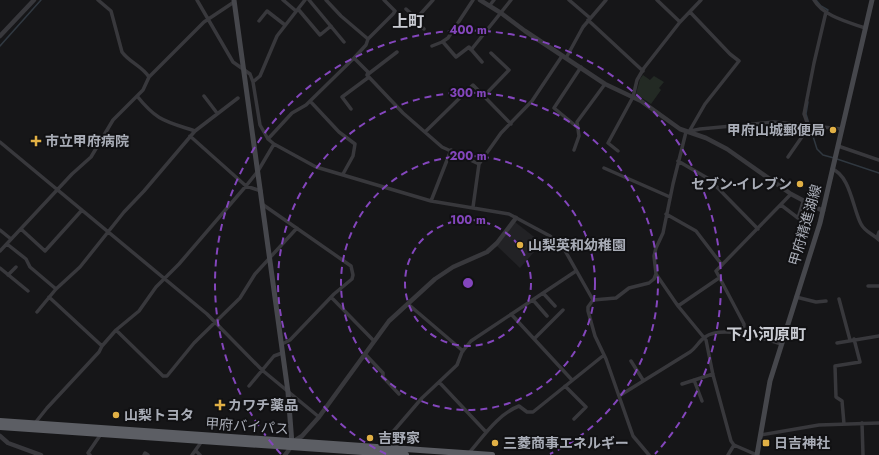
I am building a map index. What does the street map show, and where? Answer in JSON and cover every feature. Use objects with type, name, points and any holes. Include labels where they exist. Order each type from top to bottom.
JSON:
[{"type":"highway","name":"甲府バイパス","points":[[0,421],[292,444],[335,452],[406,455]]},
{"type":"highway","name":"甲府バイパス","points":[[0,426],[202,440],[384,447],[492,455]]},
{"type":"main road","name":"甲府精進湖線","points":[[757,455],[770,381],[823,211],[872,0]]},
{"type":"main road","points":[[234,1],[282,344],[292,444]]},
{"type":"street","points":[[0,36],[34,0]]},
{"type":"street","points":[[98,0],[111,10],[122,52],[149,76]]},
{"type":"street","points":[[197,0],[233,62],[250,74],[253,82],[260,125],[268,139],[274,144],[316,167],[431,201],[500,212],[516,218],[557,241],[563,247],[593,300]]},
{"type":"street","points":[[283,0],[297,10],[320,35],[330,26]]},
{"type":"street","points":[[253,82],[260,76],[277,36],[304,0]]},
{"type":"street","points":[[309,0],[344,42]]},
{"type":"street","points":[[326,0],[341,16],[368,39]]},
{"type":"street","points":[[268,139],[292,113],[310,101],[354,58],[366,45],[368,39],[395,11],[384,0]]},
{"type":"street","points":[[416,18],[433,0]]},
{"type":"street","points":[[432,46],[443,42],[457,26],[473,0]]},
{"type":"street","points":[[480,0],[502,13],[605,84],[654,109],[671,123],[706,138],[736,155],[803,202],[823,211]]},
{"type":"street","points":[[490,5],[494,0]]},
{"type":"street","points":[[471,50],[511,0]]},
{"type":"street","points":[[570,0],[643,71]]},
{"type":"street","points":[[473,207],[479,164],[494,143],[532,101],[589,19],[606,0]]},
{"type":"street","points":[[657,0],[680,22]]},
{"type":"street","points":[[618,151],[608,143],[633,97],[637,80],[680,22],[701,0]]},
{"type":"street","points":[[814,0],[816,5],[826,12],[842,20],[865,28]]},
{"type":"street","points":[[0,251],[72,174],[91,157],[113,120],[147,85],[149,76],[208,20],[234,1]]},
{"type":"street","points":[[406,9],[416,18],[415,20],[424,30]]},
{"type":"street","points":[[259,21],[267,11],[285,25]]},
{"type":"street","points":[[690,12],[730,54],[739,61],[705,104],[688,131],[678,161],[663,233],[654,256],[656,274],[678,306],[706,340],[713,374],[728,430],[734,445],[757,455]]},
{"type":"street","points":[[788,157],[806,131],[807,125],[804,114],[826,12]]},
{"type":"street","points":[[443,42],[456,57],[467,47],[482,62]]},
{"type":"street","points":[[351,109],[342,97],[397,52]]},
{"type":"street","points":[[484,96],[509,70],[491,53]]},
{"type":"street","points":[[354,58],[368,72],[368,76],[442,147],[479,164]]},
{"type":"street","points":[[577,127],[554,108],[581,68]]},
{"type":"street","points":[[574,150],[579,136],[577,122],[605,84]]},
{"type":"street","points":[[425,132],[472,85],[511,124]]},
{"type":"street","points":[[137,96],[148,109],[160,119],[195,131]]},
{"type":"street","points":[[204,96],[217,113]]},
{"type":"street","points":[[38,312],[56,288],[80,267],[190,136],[217,113],[238,98]]},
{"type":"street","points":[[310,101],[339,132],[356,144],[353,156],[343,174]]},
{"type":"street","points":[[688,131],[774,122],[842,128]]},
{"type":"street","points":[[190,136],[246,186],[261,191]]},
{"type":"street","points":[[0,142],[207,314],[214,323],[254,360],[262,370],[318,417]]},
{"type":"street","points":[[35,424],[47,408],[99,352],[102,346],[116,330],[139,311],[164,279],[179,264],[246,186],[258,171],[274,144]]},
{"type":"street","points":[[838,146],[879,160]]},
{"type":"street","points":[[431,201],[451,150]]},
{"type":"street","points":[[678,161],[709,179],[758,229]]},
{"type":"street","points":[[604,168],[670,197]]},
{"type":"street","points":[[832,169],[843,180],[861,224],[870,234],[878,239],[879,232]]},
{"type":"street","points":[[743,335],[744,324],[716,271],[791,194]]},
{"type":"street","points":[[781,205],[798,218],[803,202]]},
{"type":"street","points":[[262,204],[351,266],[353,269],[352,279],[290,340],[282,344]]},
{"type":"street","points":[[21,230],[45,250],[82,210]]},
{"type":"street","points":[[666,214],[696,231],[722,265]]},
{"type":"street","points":[[285,455],[292,444],[302,436],[318,417],[365,354],[383,327],[435,279],[453,267],[487,252],[497,243],[516,218]]},
{"type":"street","points":[[116,330],[163,376],[167,376],[189,348],[240,298],[255,274],[297,228]]},
{"type":"street","points":[[0,230],[11,239]]},
{"type":"street","points":[[7,244],[26,259],[30,267],[56,288]]},
{"type":"street","points":[[8,275],[16,267]]},
{"type":"street","points":[[0,268],[28,291]]},
{"type":"street","points":[[384,447],[385,441],[422,398],[457,365],[463,351],[471,341],[576,271]]},
{"type":"street","points":[[649,455],[633,436],[604,355],[595,336],[588,307],[593,300],[616,298],[629,288],[652,281],[656,274]]},
{"type":"street","points":[[678,306],[720,278]]},
{"type":"street","points":[[868,286],[879,286]]},
{"type":"street","points":[[543,293],[556,306]]},
{"type":"street","points":[[49,297],[102,346]]},
{"type":"street","points":[[332,297],[374,341]]},
{"type":"street","points":[[796,297],[816,302],[826,301]]},
{"type":"street","points":[[839,299],[860,362],[835,366],[836,397],[842,401],[844,424]]},
{"type":"street","points":[[533,300],[547,316]]},
{"type":"street","points":[[408,304],[463,351]]},
{"type":"street","points":[[534,338],[562,310]]},
{"type":"street","points":[[511,314],[572,380]]},
{"type":"street","points":[[619,396],[696,348],[704,338],[715,333],[727,332],[781,344]]},
{"type":"street","points":[[837,343],[879,336]]},
{"type":"street","points":[[250,386],[274,356],[282,353]]},
{"type":"street","points":[[365,354],[383,373],[383,377],[399,394]]},
{"type":"street","points":[[468,454],[486,432],[514,408],[519,406],[527,412],[533,412],[604,355]]},
{"type":"street","points":[[631,361],[643,380]]},
{"type":"street","points":[[682,384],[713,374]]},
{"type":"street","points":[[694,380],[702,400]]},
{"type":"street","points":[[439,382],[486,432]]},
{"type":"street","points":[[565,386],[586,408],[574,418]]},
{"type":"street","points":[[862,423],[863,455]]},
{"type":"street","points":[[761,435],[819,425],[879,423]]},
{"type":"street","points":[[90,455],[88,453],[101,434]]},
{"type":"street","points":[[0,436],[8,443],[41,455]]},
{"type":"street","points":[[192,455],[202,440]]},
{"type":"street","points":[[728,455],[734,445]]},
{"type":"street","points":[[196,451],[200,455]]},
{"type":"street","points":[[144,455],[146,453],[148,455]]},
{"type":"shaded area","points":[[643,75],[650,80],[654,76],[664,82],[659,88],[661,90],[651,104],[636,94],[640,79]]},
{"type":"shaded area","name":"山梨英和幼稚園","points":[[515,222],[542,243],[520,268],[497,246]]},
{"type":"waterway","points":[[0,46],[41,0]]},
{"type":"waterway","points":[[816,0],[821,6],[828,10],[827,12]]},
{"type":"waterway","points":[[808,102],[806,114],[817,149],[823,155],[834,158]]},
{"type":"waterway","points":[[837,159],[879,173]]},
{"type":"place","name":"甲府山城郵便局","points":[[833,130]]},
{"type":"place","name":"市立甲府病院","points":[[36,141]]},
{"type":"place","name":"セブン-イレブン","points":[[800,184]]},
{"type":"place","name":"山梨英和幼稚園","points":[[520,245]]},
{"type":"place","name":"カワチ薬品","points":[[220,405]]},
{"type":"place","name":"山梨トヨタ","points":[[116,415]]},
{"type":"place","name":"吉野家","points":[[370,438]]},
{"type":"place","name":"三菱商事エネルギー","points":[[495,443]]},
{"type":"place","name":"日吉神社","points":[[766,443]]},
{"type":"district","name":"上町","points":[[408,21]]},
{"type":"district","name":"下小河原町","points":[[766,334]]}]
